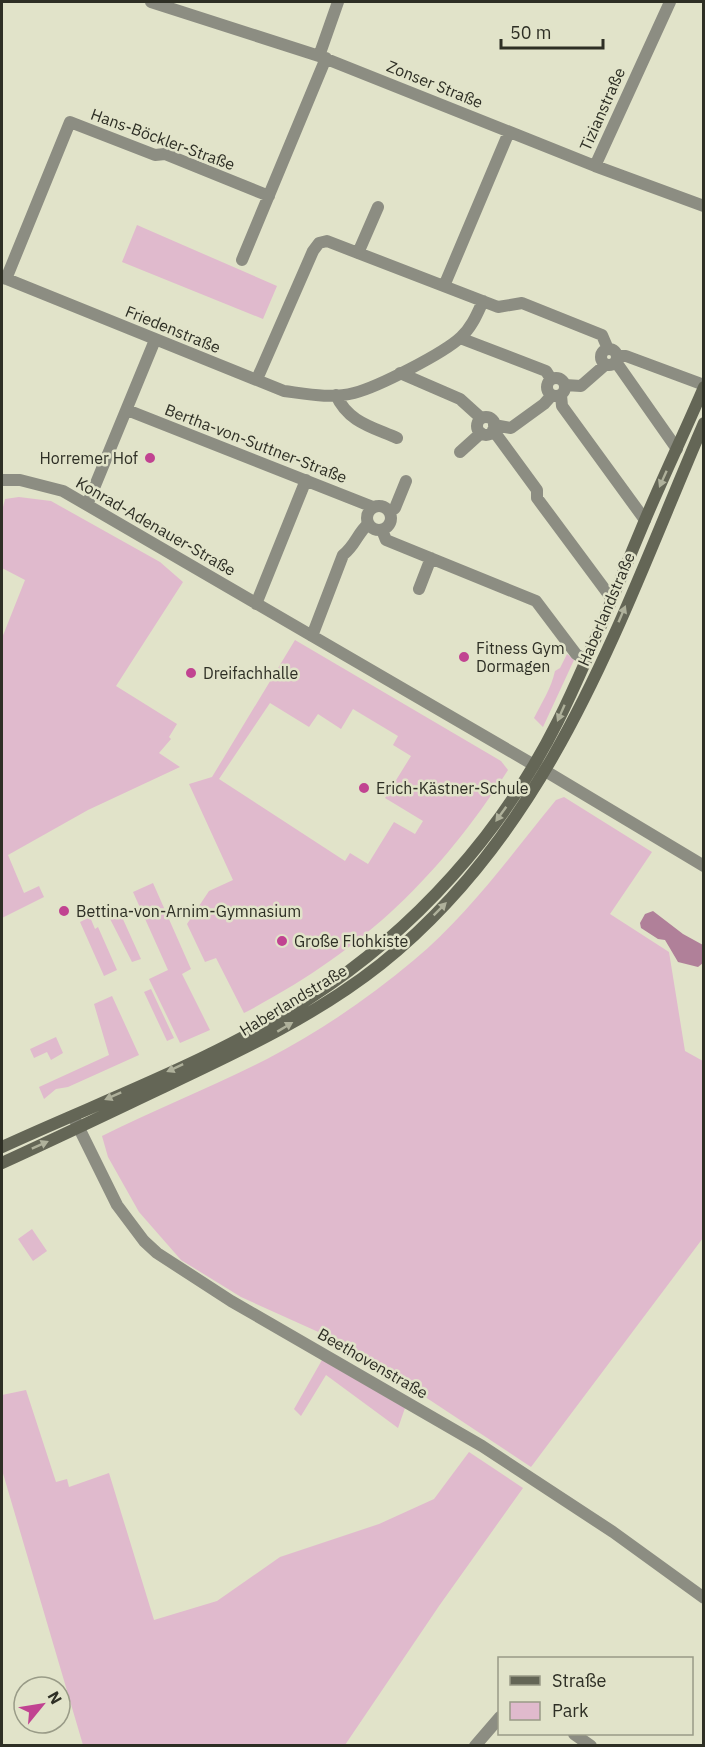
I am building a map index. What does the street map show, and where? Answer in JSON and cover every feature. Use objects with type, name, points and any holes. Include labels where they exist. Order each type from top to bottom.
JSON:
[{"type":"street","name":"Zonser Straße","points":[[151,2],[322,57],[595,166],[704,206]]},
{"type":"street","points":[[242,260],[322,57],[338,2]]},
{"type":"street","name":"Tizianstraße","points":[[595,166],[670,2]]},
{"type":"street","name":"Hans-Böckler-Straße","points":[[4,278],[70,122],[155,155],[165,154],[269,196]]},
{"type":"street","points":[[444,286],[509,132]]},
{"type":"street","points":[[358,253],[378,207]]},
{"type":"street","points":[[257,379],[313,251],[319,243],[327,241],[498,307],[522,303],[602,335],[612,358],[676,449]]},
{"type":"street","name":"Friedenstraße","points":[[4,278],[284,391],[336,396],[354,393],[400,374],[460,338],[475,320],[483,301]]},
{"type":"street","points":[[460,338],[546,371],[551,379],[560,378],[559,392],[562,406],[645,520]]},
{"type":"street","points":[[87,505],[155,340]]},
{"type":"street","points":[[460,452],[489,430],[511,428],[559,392],[581,387],[612,358],[626,357],[704,386]]},
{"type":"street","points":[[400,374],[460,399],[481,418],[490,418],[489,430]]},
{"type":"street","name":"Haberlandstraße","points":[[2,1147],[197,1058],[310,998],[371,954],[432,899],[459,868],[534,765],[559,719],[676,449],[699,413],[704,386]]},
{"type":"street","points":[[336,396],[342,409],[352,419],[397,438]]},
{"type":"street","name":"Bertha-von-Suttner-Straße","points":[[127,410],[372,507],[380,506],[390,512]]},
{"type":"street","name":"Haberlandstraße","points":[[2,1162],[78,1128],[278,1031],[379,966],[469,879],[490,854],[546,772],[598,668],[704,423]]},
{"type":"street","name":"Haberlandstraße","points":[[489,430],[537,490],[537,498],[612,599]]},
{"type":"street","name":"Konrad-Adenauer-Straße","points":[[2,480],[40,484],[63,491],[534,765]]},
{"type":"street","points":[[256,604],[306,480]]},
{"type":"street","points":[[382,530],[390,522],[390,512],[395,508],[406,481]]},
{"type":"street","points":[[372,507],[366,516],[368,524],[374,529],[382,530]]},
{"type":"street","points":[[312,636],[343,555],[354,547],[360,531],[368,524]]},
{"type":"street","points":[[382,530],[386,540],[536,600],[576,654],[584,659]]},
{"type":"street","points":[[419,590],[431,558]]},
{"type":"street","points":[[534,765],[704,866]]},
{"type":"street","name":"Beethovenstraße","points":[[72,1114],[117,1205],[137,1234],[157,1253],[231,1300],[482,1446],[613,1532],[704,1598]]},
{"type":"street","points":[[475,1746],[498,1719]]},
{"type":"street","points":[[575,1735],[591,1746]]},
{"type":"green space","points":[[137,225],[277,286],[263,319],[122,262]]},
{"type":"green space","points":[[19,497],[51,501],[160,562],[183,582],[116,686],[177,724],[169,737],[171,739],[159,753],[180,767],[88,810],[8,855],[24,893],[39,886],[44,897],[2,918],[2,638],[25,580],[2,568],[2,511],[5,499]]},
{"type":"green space","points":[[295,640],[501,761],[508,770],[453,846],[393,910],[325,965],[244,1013],[216,958],[205,962],[187,924],[209,891],[233,880],[189,784],[212,777]],"holes":[[[270,703],[309,727],[318,714],[341,729],[353,709],[398,736],[393,745],[411,756],[385,798],[423,821],[415,834],[394,822],[368,864],[350,853],[345,861],[219,779]]]},
{"type":"green space","points":[[567,654],[574,660],[543,727],[534,718],[549,690],[555,671],[560,668]]},
{"type":"green space","points":[[564,797],[652,852],[610,914],[669,952],[685,1051],[703,1061],[703,1238],[531,1467],[345,1344],[241,1297],[181,1260],[139,1212],[108,1157],[102,1136],[267,1059],[324,1026],[379,988],[453,924],[556,800]]},
{"type":"green space","points":[[153,883],[191,969],[182,974],[210,1030],[180,1043],[149,979],[168,970],[133,892]]},
{"type":"green space","points":[[117,906],[141,959],[132,962],[106,911]]},
{"type":"green space","points":[[90,917],[95,929],[98,927],[117,970],[104,976],[80,922]]},
{"type":"green space","points":[[151,989],[174,1038],[167,1041],[144,992]]},
{"type":"green space","points":[[112,996],[139,1055],[68,1087],[56,1089],[44,1099],[39,1087],[109,1055],[94,1004]]},
{"type":"green space","points":[[56,1037],[63,1053],[51,1060],[47,1052],[34,1058],[30,1049]]},
{"type":"green space","points":[[32,1229],[47,1251],[33,1261],[18,1239]]},
{"type":"green space","points":[[322,1360],[405,1408],[398,1428],[326,1375],[301,1416],[294,1409]]},
{"type":"green space","points":[[26,1390],[56,1482],[67,1479],[69,1487],[109,1473],[154,1620],[217,1601],[280,1557],[379,1524],[434,1499],[469,1452],[523,1488],[439,1606],[345,1745],[83,1745],[72,1708],[72,1675],[62,1675],[2,1470],[2,1395]]},
{"type":"shaded area","points":[[653,911],[683,934],[703,945],[703,963],[698,967],[678,962],[665,940],[658,939],[641,928],[640,923],[645,914]]},
{"type":"place","name":"Horremer Hof","points":[[150,458]]},
{"type":"place","name":"Fitness Gym Dormagen","points":[[464,657]]},
{"type":"place","name":"Dreifachhalle","points":[[191,673]]},
{"type":"place","name":"Erich-Kästner-Schule","points":[[364,788]]},
{"type":"place","name":"Bettina-von-Arnim-Gymnasium","points":[[64,911]]},
{"type":"place","name":"Große Flohkiste","points":[[282,941]]}]
